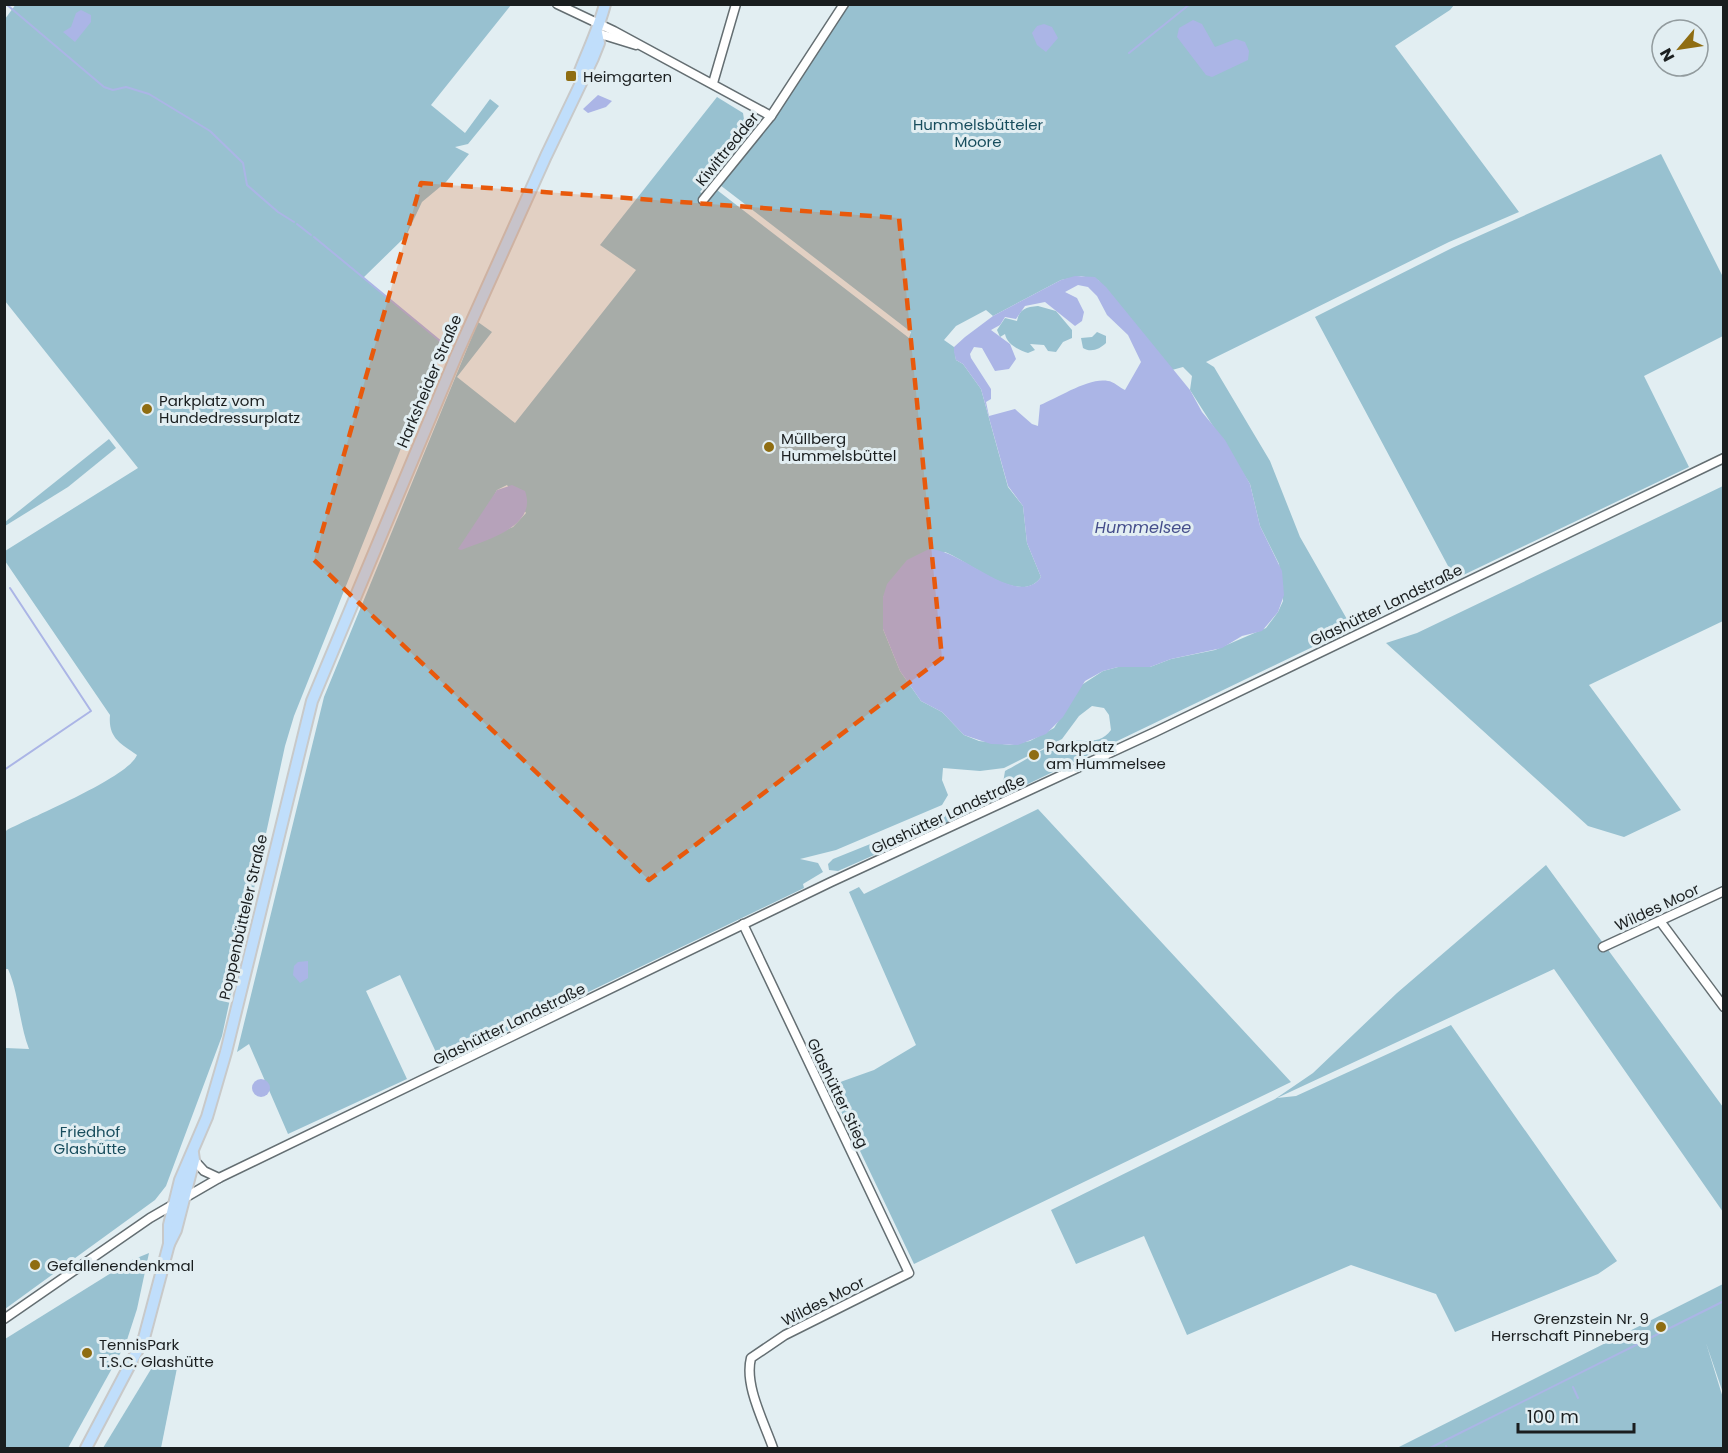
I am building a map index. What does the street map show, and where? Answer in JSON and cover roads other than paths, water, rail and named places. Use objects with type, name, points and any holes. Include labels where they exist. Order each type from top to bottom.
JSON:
[{"type":"main road","name":"Harksheider Straße","points":[[317,686],[457,354],[576,91],[591,38],[598,29],[605,4]]},
{"type":"main road","name":"Poppenbütteler Straße","points":[[86,1449],[144,1338],[169,1244],[169,1225],[180,1199],[187,1159],[194,1156],[216,1091],[301,736],[317,686]]},
{"type":"street","name":"Kiwittredder","points":[[557,4],[598,29],[713,83],[771,116]]},
{"type":"street","points":[[713,83],[736,4]]},
{"type":"street","name":"Kiwittredder","points":[[703,200],[771,116],[844,4]]},
{"type":"street","name":"Glashütter Landstraße","points":[[4,1319],[180,1199],[219,1178],[743,924],[1166,726],[1724,458]]},
{"type":"street","name":"Wildes Moor","points":[[1603,947],[1724,891]]},
{"type":"street","points":[[1660,921],[1724,1007]]},
{"type":"street","name":"Glashütter Stieg","points":[[743,924],[909,1273]]},
{"type":"street","points":[[194,1156],[204,1171],[219,1178]]},
{"type":"street","name":"Wildes Moor","points":[[773,1449],[751,1383],[748,1369],[751,1358],[785,1335],[909,1273]]},
{"type":"water","points":[[81,10],[91,15],[91,22],[75,42],[63,32],[71,27],[76,13]]},
{"type":"water","points":[[1193,20],[1202,24],[1215,47],[1236,39],[1245,42],[1249,51],[1248,60],[1212,77],[1206,75],[1177,37],[1179,28]]},
{"type":"water","points":[[1044,24],[1052,27],[1058,38],[1046,52],[1037,45],[1032,33],[1037,26]]},
{"type":"water","points":[[598,95],[612,101],[606,107],[588,113],[583,109]]},
{"type":"water","name":"Hummelsee","points":[[1075,276],[1095,277],[1106,287],[1190,390],[1202,412],[1225,440],[1250,484],[1260,526],[1282,571],[1284,595],[1278,612],[1262,631],[1242,636],[1222,648],[1171,659],[1150,667],[1118,667],[1103,671],[1085,681],[1063,717],[1046,734],[1018,745],[991,744],[964,735],[942,712],[921,701],[900,671],[883,629],[883,597],[887,584],[907,560],[929,549],[957,558],[1004,583],[1018,587],[1031,585],[1041,577],[1027,543],[1023,506],[1008,486],[981,389],[963,364],[956,360],[954,347],[993,316],[1061,280]],"holes":[[[1078,285],[1088,287],[1097,296],[1107,315],[1128,335],[1141,362],[1125,390],[1108,381],[1083,385],[1040,405],[1038,426],[1032,424],[1015,409],[989,416],[986,402],[991,399],[991,389],[971,358],[970,354],[974,347],[982,348],[995,371],[1009,369],[1016,359],[1010,344],[991,330],[1000,325],[1005,317],[1016,319],[1025,306],[1045,302],[1075,326],[1082,321],[1084,312],[1077,298],[1065,292]]]},
{"type":"water","points":[[512,485],[525,491],[527,503],[524,514],[517,523],[496,536],[461,550],[458,549],[497,490]]},
{"type":"water","points":[[308,961],[308,978],[300,983],[293,975],[294,966],[298,962]]},
{"type":"water","points":[[257,1079],[265,1079],[270,1084],[268,1095],[257,1097],[252,1092],[252,1084]]},
{"type":"waterway","points":[[6,4],[104,87],[113,90],[126,87],[149,94],[210,131],[243,163],[247,185],[278,212],[294,222]]},
{"type":"waterway","points":[[1129,53],[1190,4]]},
{"type":"waterway","points":[[297,224],[311,235]]},
{"type":"waterway","points":[[314,237],[445,345]]},
{"type":"waterway","points":[[4,770],[91,711],[10,588]]},
{"type":"waterway","points":[[1430,1448],[1724,1301]]},
{"type":"waterway","points":[[1573,1387],[1578,1398]]},
{"type":"place","name":"Heimgarten","points":[[571,76]]},
{"type":"place","name":"Parkplatz vom Hundedressurplatz","points":[[147,409]]},
{"type":"place","name":"Müllberg Hummelsbüttel","points":[[769,447]]},
{"type":"place","name":"Parkplatz am Hummelsee","points":[[1034,755]]},
{"type":"place","name":"Gefallenendenkmal","points":[[35,1265]]},
{"type":"place","name":"Grenzstein Nr. 9 Herrschaft Pinneberg","points":[[1661,1327]]},
{"type":"place","name":"TennisPark T.S.C. Glashütte","points":[[87,1353]]},
{"type":"park label","name":"Hummelsbütteler Moore","points":[[978,132]]},
{"type":"park label","name":"Friedhof Glashütte","points":[[90,1140]]}]
